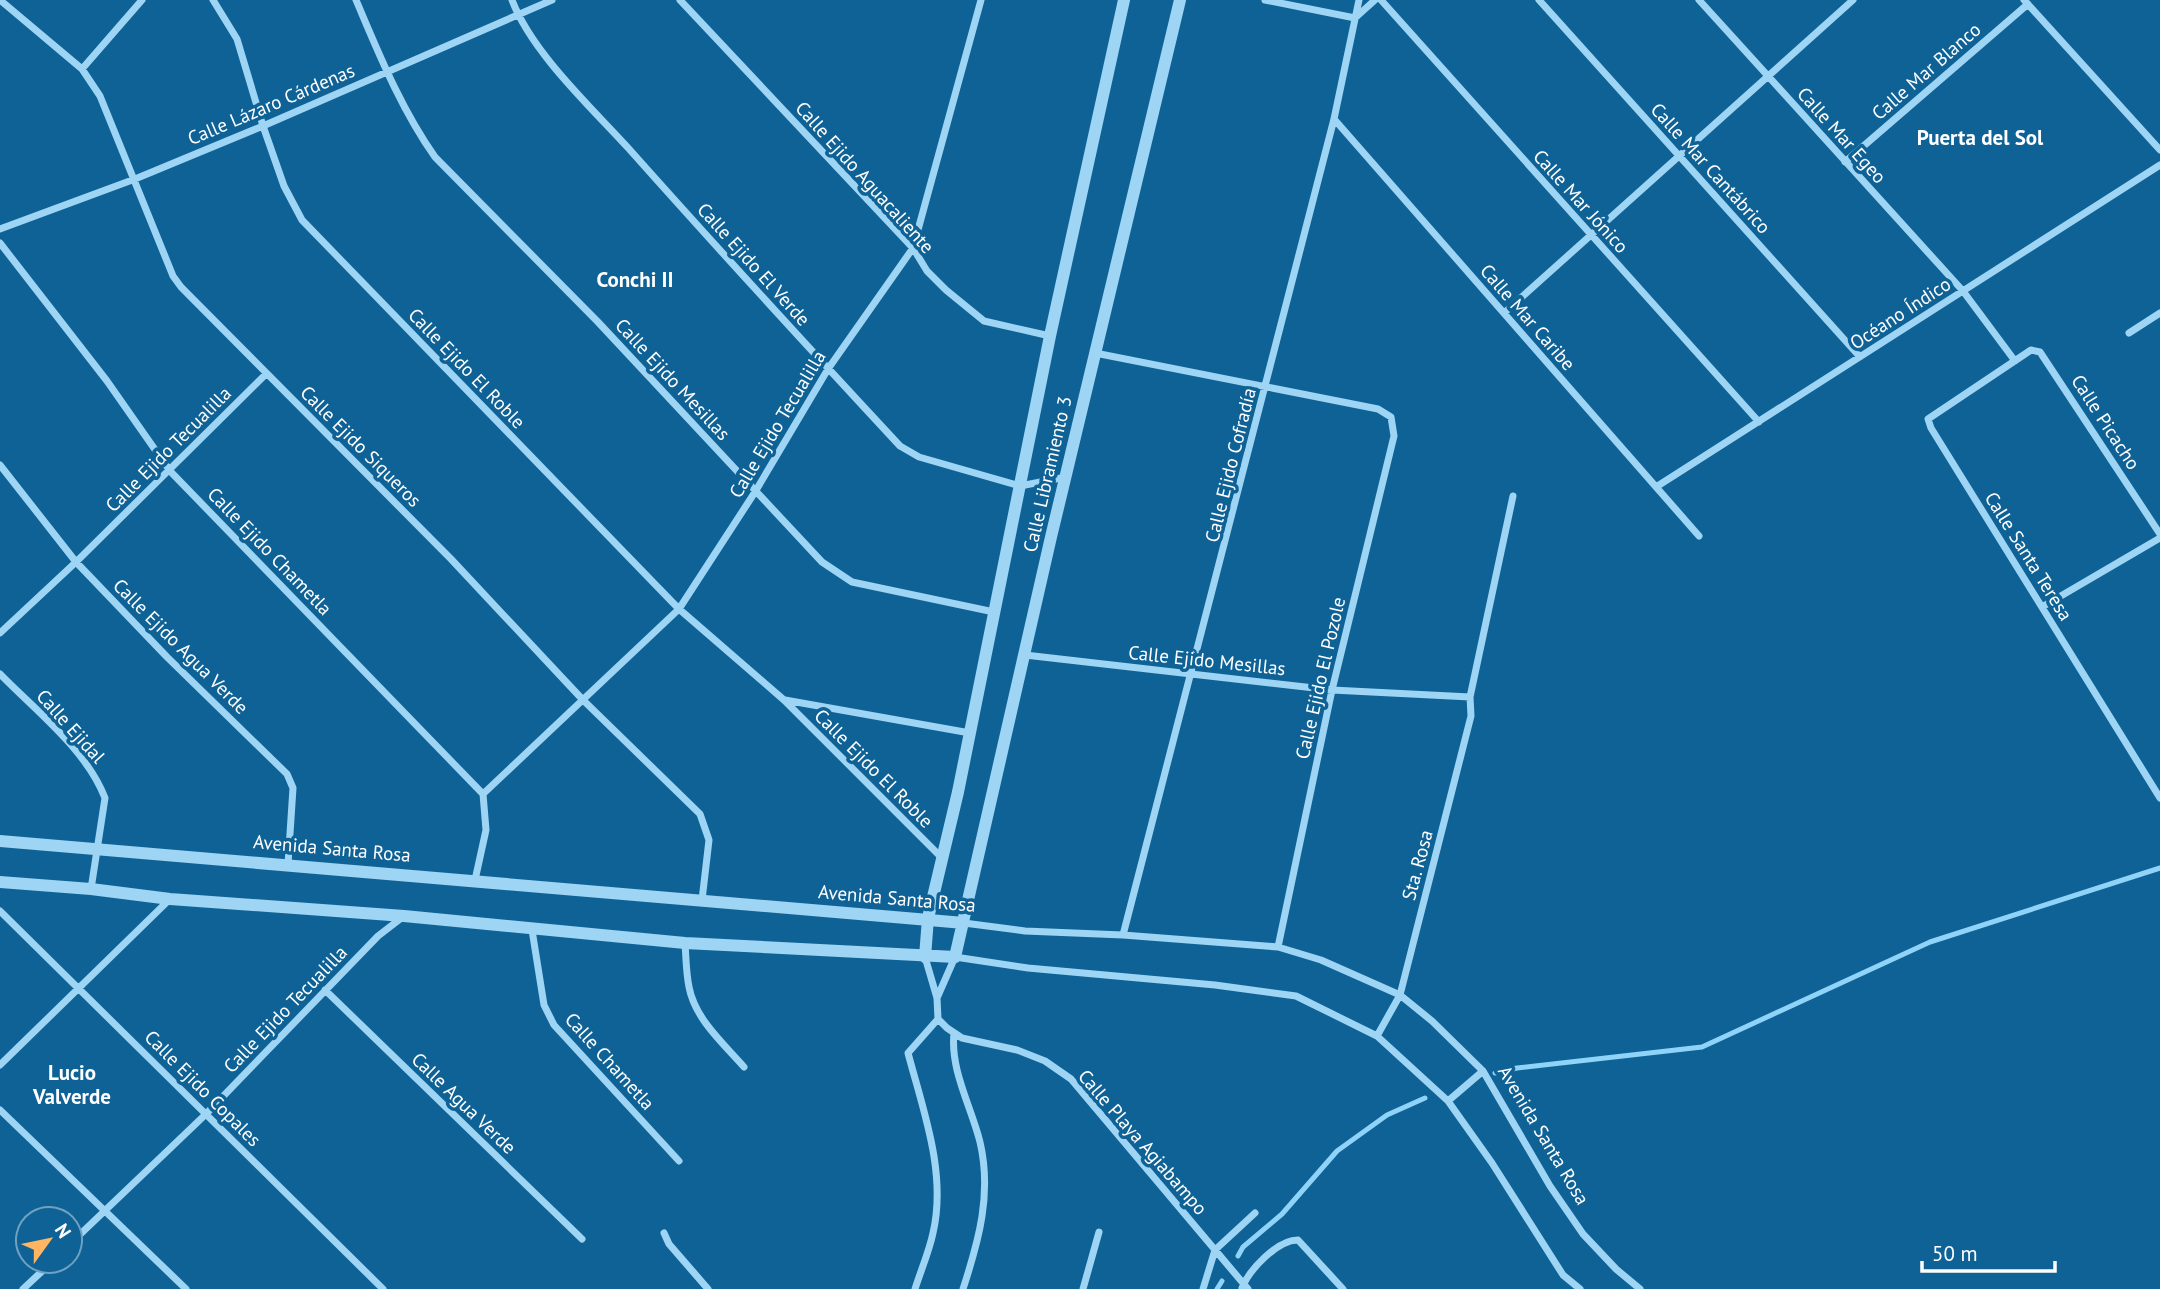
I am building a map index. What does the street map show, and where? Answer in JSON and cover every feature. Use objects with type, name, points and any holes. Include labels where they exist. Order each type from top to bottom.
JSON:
[{"type":"street","name":"Calle Ejido Siqueros","points":[[0,0],[82,69],[100,96],[173,276],[451,559],[583,700],[700,814],[709,840],[702,900]]},
{"type":"street","points":[[82,69],[142,0]]},
{"type":"street","name":"Calle Ejido El Roble","points":[[213,0],[237,39],[284,186],[302,220],[679,609],[784,700],[942,859]]},
{"type":"street","name":"Calle Ejido Mesillas","points":[[356,0],[387,72],[435,158],[598,322],[822,562],[852,582],[994,612]]},
{"type":"street","name":"Calle Ejido El Verde","points":[[512,0],[517,15],[554,65],[900,446],[919,457],[1020,486]]},
{"type":"street","name":"Calle Lázaro Cárdenas","points":[[0,229],[135,179],[263,127],[552,0]]},
{"type":"street","name":"Calle Ejido Aguacaliente","points":[[680,0],[913,248],[927,271],[946,290],[984,321],[1051,336]]},
{"type":"street","name":"Calle Ejido Tecualilla","points":[[483,794],[679,609],[755,492],[828,369],[913,248],[981,0]]},
{"type":"street","name":"Calle Libramiento 3","points":[[925,957],[929,918],[1124,0]]},
{"type":"street","name":"Calle Libramiento 3","points":[[955,957],[1180,0]]},
{"type":"street","points":[[1265,0],[1355,18],[1375,0]]},
{"type":"street","name":"Calle Ejido Cofradía","points":[[1123,935],[1334,119],[1359,0]]},
{"type":"street","name":"Calle Mar Jónico","points":[[1381,0],[1759,422]]},
{"type":"street","name":"Calle Mar Cantábrico","points":[[1539,0],[1860,357]]},
{"type":"street","name":"Calle Mar Egeo","points":[[1699,0],[1963,291],[2015,361]]},
{"type":"street","points":[[1504,313],[1853,0]]},
{"type":"street","points":[[2026,2],[2160,150]]},
{"type":"street","name":"Calle Mar Blanco","points":[[1845,162],[2026,2]]},
{"type":"street","name":"Calle Mar Caribe","points":[[1334,119],[1699,536]]},
{"type":"street","name":"Océano Índico","points":[[1656,487],[2160,166]]},
{"type":"street","name":"Calle Ejido Chametla","points":[[0,243],[107,381],[170,471],[483,794]]},
{"type":"street","points":[[2129,333],[2160,313]]},
{"type":"street","name":"Calle Picacho","points":[[2015,361],[2031,350],[2044,356],[2160,536]]},
{"type":"street","points":[[1095,353],[1266,387]]},
{"type":"street","name":"Calle Santa Teresa","points":[[2015,361],[1928,419],[1931,428],[2160,798]]},
{"type":"street","name":"Calle Ejido Tecualilla","points":[[0,633],[267,374]]},
{"type":"street","name":"Calle Ejido El Pozole","points":[[1266,387],[1378,408],[1391,417],[1394,436],[1332,690],[1278,947]]},
{"type":"street","name":"Calle Ejido Agua Verde","points":[[0,465],[76,562],[167,657],[291,779],[293,788],[288,864]]},
{"type":"street","points":[[1020,486],[1066,477]]},
{"type":"street","name":"Sta. Rosa","points":[[1377,1036],[1400,995],[1471,716],[1470,697],[1513,496]]},
{"type":"street","points":[[2042,607],[2160,536]]},
{"type":"street","name":"Calle Ejido Mesillas","points":[[1026,654],[1332,690],[1470,697]]},
{"type":"street","name":"Calle Ejidal","points":[[0,674],[83,757],[100,784],[105,798],[92,889]]},
{"type":"street","name":"Calle Ejido El Roble","points":[[784,700],[970,733]]},
{"type":"street","points":[[475,880],[486,830],[483,794]]},
{"type":"street","name":"Avenida Santa Rosa","points":[[0,841],[929,918],[1025,931],[1123,935],[1278,947],[1321,960],[1400,995],[1432,1021],[1483,1071],[1549,1186],[1583,1234],[1616,1269],[1640,1289]]},
{"type":"street","points":[[0,882],[685,943],[955,957],[1028,968],[1214,985],[1296,996],[1377,1036],[1448,1101],[1563,1275],[1580,1289]]},
{"type":"street","points":[[0,1065],[170,899]]},
{"type":"street","name":"Calle Ejido Copales","points":[[0,911],[383,1289]]},
{"type":"street","name":"Calle Ejido Tecualilla","points":[[84,1231],[206,1114],[378,936],[404,916]]},
{"type":"street","name":"Calle Chametla","points":[[532,930],[544,1004],[554,1025],[679,1161]]},
{"type":"street","points":[[685,943],[689,987],[695,1006],[704,1021],[744,1067]]},
{"type":"street","points":[[915,1289],[933,1231],[937,1187],[933,1150],[908,1053],[938,1019],[937,998],[925,957]]},
{"type":"street","points":[[937,998],[955,957]]},
{"type":"street","name":"Calle Agua Verde","points":[[325,990],[582,1239]]},
{"type":"street","name":"Calle Playa Agiabampo","points":[[938,1019],[962,1038],[1017,1050],[1045,1061],[1071,1079],[1244,1287]]},
{"type":"street","points":[[954,1033],[952,1051],[980,1142],[985,1171],[980,1237],[964,1289]]},
{"type":"street","points":[[1448,1101],[1483,1071]]},
{"type":"street","points":[[0,1110],[186,1289]]},
{"type":"street","points":[[1203,1289],[1214,1250],[1255,1213]]},
{"type":"street","points":[[1083,1289],[1099,1232]]},
{"type":"street","points":[[664,1233],[669,1244],[708,1289]]},
{"type":"street","points":[[1244,1287],[1256,1268],[1274,1251],[1291,1240],[1298,1240],[1343,1289]]},
{"type":"street","points":[[23,1289],[38,1275]]},
{"type":"waterway","points":[[1495,1073],[1517,1068],[1702,1047],[1930,942],[2160,868]]},
{"type":"waterway","points":[[1238,1256],[1243,1247],[1282,1214],[1337,1151],[1387,1115],[1425,1098]]},
{"type":"waterway","points":[[1217,1289],[1222,1281]]},
{"type":"district","name":"Puerta del Sol","points":[[1980,137]]},
{"type":"district","name":"Conchi II","points":[[635,279]]},
{"type":"district","name":"Lucio Valverde","points":[[72,1084]]}]
